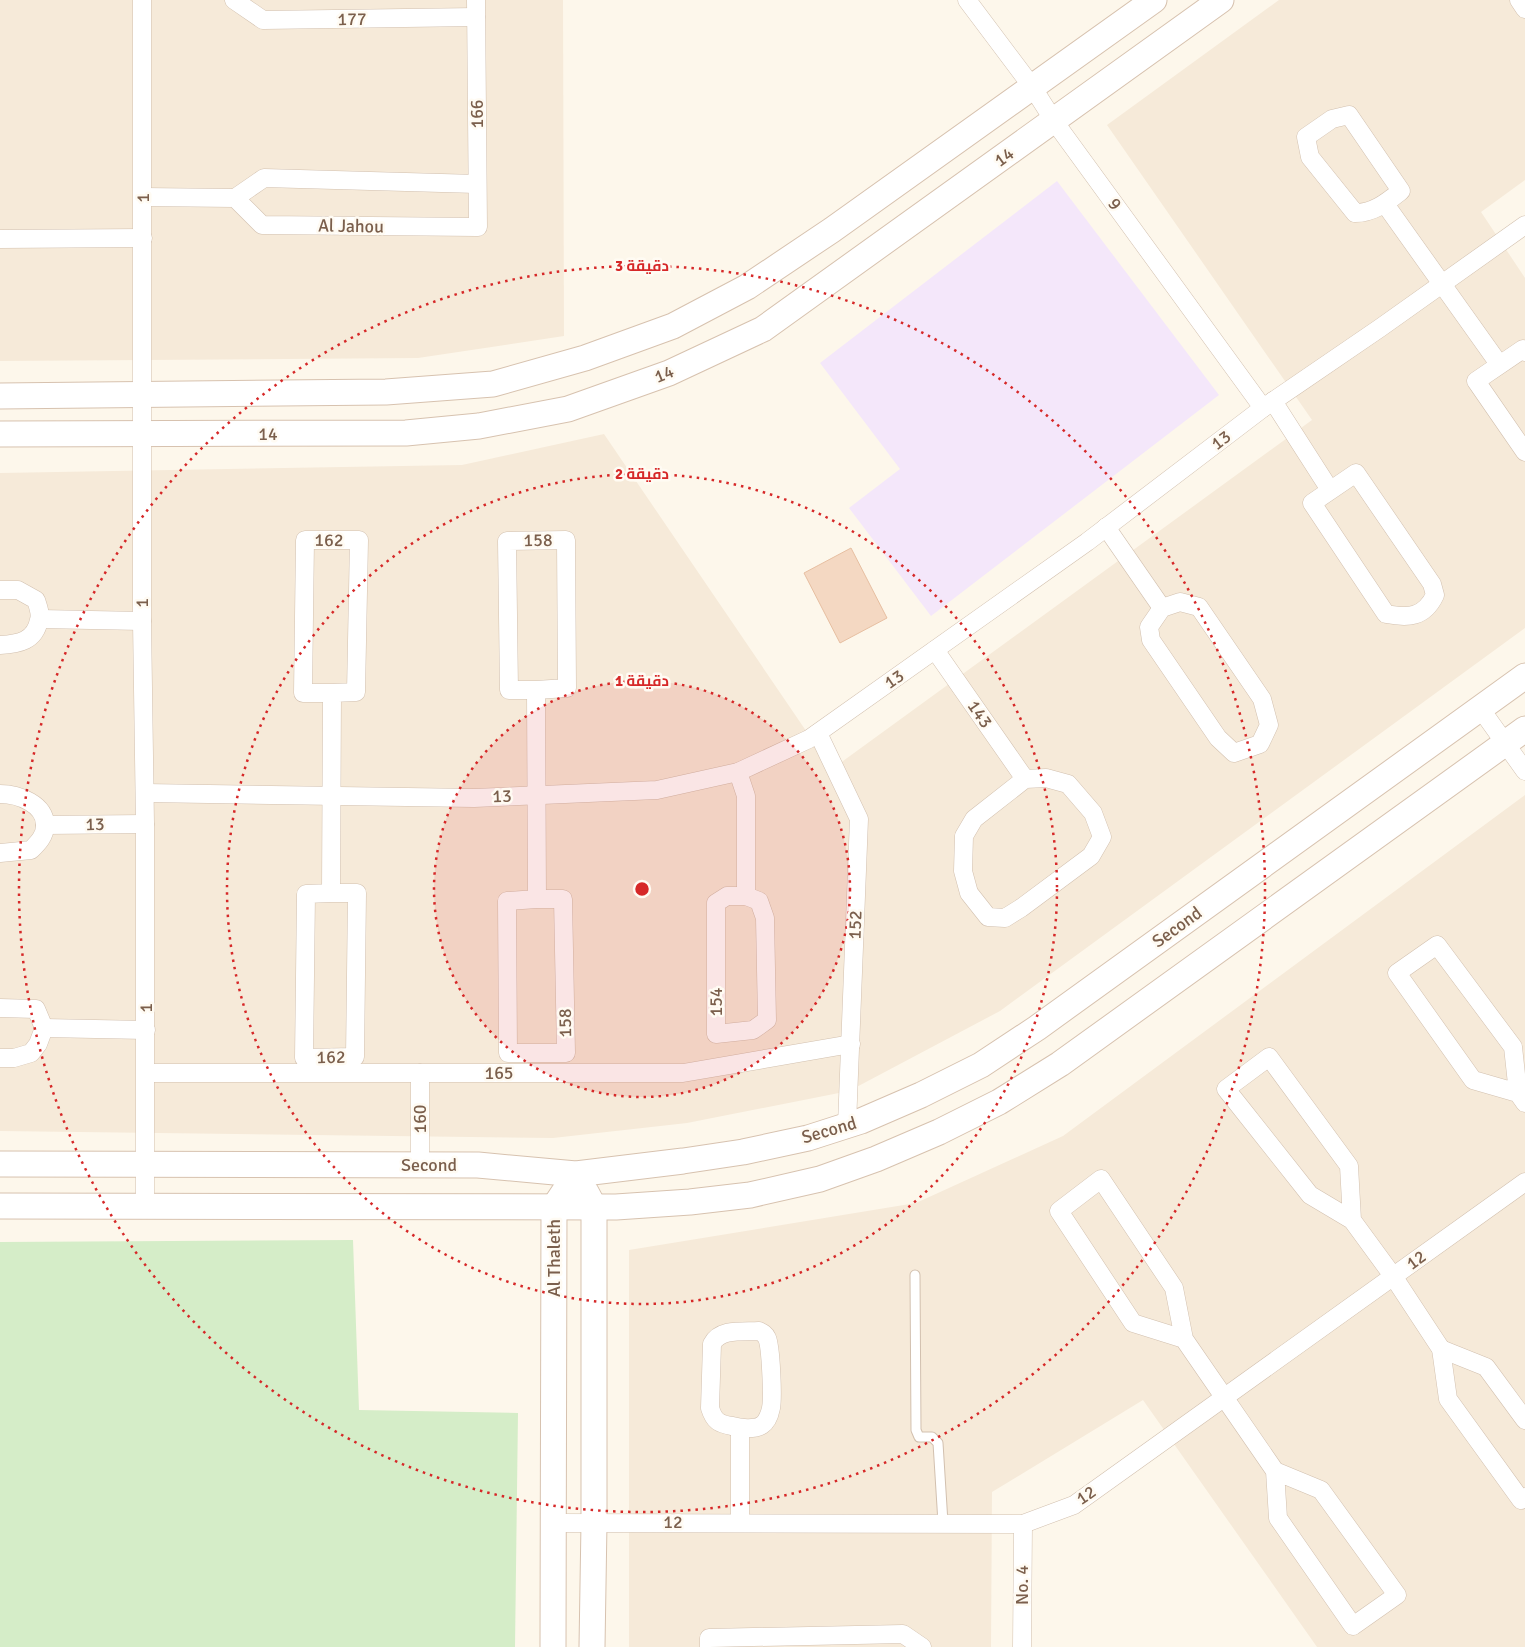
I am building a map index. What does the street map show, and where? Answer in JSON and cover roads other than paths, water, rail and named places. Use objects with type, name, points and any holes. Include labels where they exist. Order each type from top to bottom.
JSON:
[{"type":"street","name":"1","points":[[142,0],[142,621],[145,793],[145,1206]]},
{"type":"street","name":"177","points":[[234,0],[263,20],[476,8]]},
{"type":"street","name":"9","points":[[967,0],[1033,88],[1054,121],[1330,490]]},
{"type":"street","points":[[0,396],[386,392],[493,384],[585,358],[673,326],[747,287],[832,230],[1154,0]]},
{"type":"street","name":"14","points":[[0,434],[340,435],[406,433],[479,426],[568,409],[669,373],[763,329],[1221,0]]},
{"type":"street","points":[[1519,0],[1525,9]]},
{"type":"street","name":"166","points":[[476,8],[478,227]]},
{"type":"street","points":[[1349,115],[1401,191],[1385,204],[1364,213],[1355,213],[1310,157],[1306,137],[1332,119],[1349,115]]},
{"type":"street","points":[[143,197],[235,198],[264,178],[477,184]]},
{"type":"street","name":"Al Jahou","points":[[235,198],[262,225],[478,227]]},
{"type":"street","points":[[1385,204],[1499,364]]},
{"type":"street","name":"13","points":[[145,793],[474,798],[657,790],[738,772],[810,739],[1106,527],[1268,405],[1525,225]]},
{"type":"street","points":[[0,239],[143,238]]},
{"type":"street","points":[[1525,352],[1523,349],[1476,381],[1525,452]]},
{"type":"street","points":[[1356,473],[1432,584],[1436,595],[1431,605],[1418,614],[1402,617],[1386,614],[1312,503],[1330,490],[1356,473]]},
{"type":"street","points":[[1106,527],[1162,608]]},
{"type":"street","name":"162","points":[[305,540],[359,540],[356,692],[332,693],[303,693],[305,540]]},
{"type":"street","name":"158","points":[[566,540],[567,688],[536,690],[509,690],[507,541],[566,540]]},
{"type":"street","points":[[0,590],[18,590],[36,600],[40,619],[35,631],[27,640],[13,645],[0,645]]},
{"type":"street","points":[[1180,602],[1199,607],[1262,699],[1269,725],[1260,744],[1234,753],[1218,738],[1151,640],[1149,627],[1162,608],[1180,602]]},
{"type":"street","points":[[40,619],[142,621]]},
{"type":"street","name":"143","points":[[935,650],[1025,779]]},
{"type":"street","name":"Second","points":[[0,1164],[478,1165],[576,1174],[743,1152],[808,1138],[847,1126],[921,1095],[972,1069],[1038,1028],[1525,676]]},
{"type":"street","points":[[536,690],[537,900]]},
{"type":"street","points":[[331,893],[332,693]]},
{"type":"street","points":[[1480,708],[1525,770]]},
{"type":"street","points":[[0,1206],[594,1207],[690,1202],[750,1195],[820,1179],[876,1159],[939,1132],[999,1102],[1060,1064],[1525,729]]},
{"type":"street","name":"152","points":[[818,733],[859,818],[847,1126]]},
{"type":"street","points":[[738,772],[746,796],[746,896]]},
{"type":"street","points":[[1046,778],[1068,784],[1093,813],[1102,837],[1091,856],[1020,908],[1005,918],[988,917],[969,893],[963,871],[964,836],[974,819],[1025,779],[1046,778]]},
{"type":"street","points":[[0,794],[8,794],[29,800],[41,811],[45,825],[41,839],[31,850],[0,853]]},
{"type":"street","name":"13","points":[[45,825],[145,824]]},
{"type":"street","name":"162","points":[[331,893],[357,893],[354,1057],[304,1058],[306,894],[331,893]]},
{"type":"street","name":"154","points":[[728,896],[746,896],[759,900],[765,918],[767,1020],[753,1030],[716,1034],[716,903],[728,896]]},
{"type":"street","name":"158","points":[[563,899],[566,1053],[508,1054],[507,901],[537,900],[563,899]]},
{"type":"street","points":[[1437,945],[1513,1047],[1521,1098],[1473,1080],[1397,973],[1437,945]]},
{"type":"street","points":[[0,1008],[36,1009],[44,1028],[38,1044],[31,1054],[14,1058],[0,1058]]},
{"type":"street","points":[[44,1028],[146,1030]]},
{"type":"street","name":"165","points":[[146,1074],[683,1074],[851,1044]]},
{"type":"street","points":[[1352,1220],[1349,1166],[1269,1057],[1226,1090],[1310,1195],[1352,1220],[1393,1276],[1441,1349],[1448,1399],[1521,1500],[1525,1497]]},
{"type":"street","name":"160","points":[[420,1074],[420,1165]]},
{"type":"street","points":[[576,1174],[594,1207],[592,1647]]},
{"type":"street","name":"Al Thaleth","points":[[553,1647],[554,1207],[576,1174]]},
{"type":"street","points":[[1184,1339],[1133,1323],[1059,1211],[1101,1179],[1174,1288],[1184,1339],[1275,1471],[1278,1518],[1353,1626],[1397,1595],[1321,1490],[1275,1471]]},
{"type":"street","name":"12","points":[[554,1522],[1022,1524],[1074,1505],[1525,1182]]},
{"type":"street","points":[[758,1331],[764,1333],[768,1342],[771,1407],[763,1425],[740,1428],[716,1421],[711,1413],[712,1344],[717,1336],[722,1333],[758,1331]]},
{"type":"street","points":[[1441,1349],[1486,1367],[1525,1420]]},
{"type":"street","points":[[740,1428],[740,1522]]},
{"type":"street","name":"No. 4","points":[[1022,1524],[1022,1647]]},
{"type":"street","points":[[709,1647],[709,1638],[903,1634],[922,1647]]},
{"type":"lane","points":[[915,1275],[916,1430],[919,1437],[932,1437],[938,1443],[943,1523]]}]
